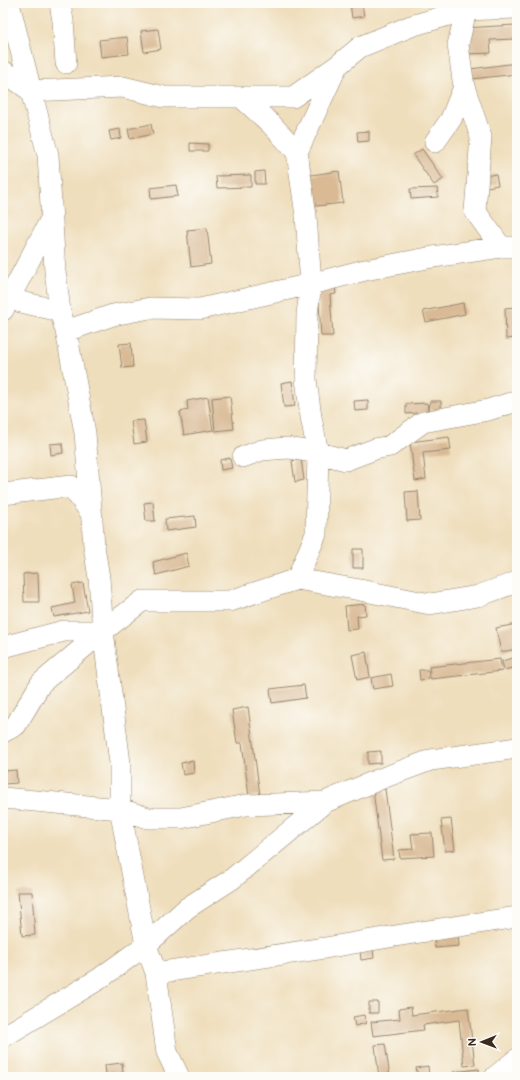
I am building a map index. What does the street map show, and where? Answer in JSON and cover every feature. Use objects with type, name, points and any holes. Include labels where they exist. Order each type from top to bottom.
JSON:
[{"type":"street","points":[[9,3],[48,155],[51,219],[60,311],[66,331],[85,433],[91,513],[99,578],[103,631],[120,763],[120,809],[146,945],[156,973],[167,1052],[179,1077]]},
{"type":"street","points":[[60,3],[66,63]]},
{"type":"street","points":[[3,71],[31,91],[124,87],[164,97],[293,97],[337,66],[360,47],[411,26],[466,6],[517,8]]},
{"type":"street","points":[[466,6],[458,45],[464,87],[481,137],[475,211],[509,247]]},
{"type":"street","points":[[297,579],[316,534],[318,453],[311,418],[306,379],[307,314],[311,284],[306,216],[297,152],[337,66]]},
{"type":"street","points":[[435,142],[451,119],[464,87]]},
{"type":"street","points":[[241,97],[297,152]]},
{"type":"street","points":[[51,219],[5,303],[60,311]]},
{"type":"street","points":[[66,331],[113,315],[150,308],[200,309],[311,284],[365,270],[433,257],[509,247]]},
{"type":"street","points":[[242,457],[262,450],[288,448],[346,460],[375,449],[390,446],[423,422],[488,410],[517,401]]},
{"type":"street","points":[[3,494],[71,486],[91,513]]},
{"type":"street","points":[[3,732],[16,725],[41,683],[103,631],[142,601],[230,601],[297,579],[430,604],[478,596],[517,582]]},
{"type":"street","points":[[5,644],[64,631],[103,631]]},
{"type":"street","points":[[3,1037],[99,979],[146,945],[187,908],[232,879],[325,802],[431,760],[516,750]]},
{"type":"street","points":[[3,798],[120,809],[148,818],[181,818],[246,805],[325,802]]},
{"type":"street","points":[[156,973],[325,948],[517,917]]},
{"type":"street","points":[[495,1077],[517,1059]]},
{"type":"building","points":[[350,3],[362,3],[364,16],[352,18]]},
{"type":"building","points":[[515,25],[516,39],[490,40],[491,53],[466,54],[464,28]]},
{"type":"building","points":[[158,29],[161,49],[144,52],[141,31]]},
{"type":"building","points":[[127,37],[129,54],[101,57],[99,40]]},
{"type":"building","points":[[517,63],[517,74],[472,79],[470,69]]},
{"type":"building","points":[[151,124],[153,134],[130,139],[128,129]]},
{"type":"building","points":[[120,129],[121,138],[111,140],[109,131]]},
{"type":"building","points":[[369,131],[369,141],[358,142],[357,132]]},
{"type":"building","points":[[190,143],[208,144],[208,151],[190,151]]},
{"type":"building","points":[[422,149],[443,179],[434,185],[413,155]]},
{"type":"building","points":[[264,171],[265,184],[255,184],[255,172]]},
{"type":"building","points":[[339,171],[343,203],[308,207],[304,176]]},
{"type":"building","points":[[496,174],[498,185],[487,187],[485,176]]},
{"type":"building","points":[[251,175],[251,187],[217,188],[216,176]]},
{"type":"building","points":[[176,185],[178,196],[151,199],[150,188]]},
{"type":"building","points":[[437,188],[438,197],[411,199],[410,189]]},
{"type":"building","points":[[207,228],[211,264],[191,267],[187,230]]},
{"type":"building","points":[[335,284],[336,294],[330,295],[333,336],[321,336],[318,285]]},
{"type":"building","points":[[463,303],[465,314],[426,322],[423,311]]},
{"type":"building","points":[[515,307],[516,338],[506,339],[505,308]]},
{"type":"building","points":[[131,343],[133,367],[122,368],[119,344]]},
{"type":"building","points":[[292,381],[295,406],[284,407],[281,383]]},
{"type":"building","points":[[230,396],[234,429],[215,431],[212,398]]},
{"type":"building","points":[[208,397],[213,430],[184,435],[180,412],[188,410],[187,401]]},
{"type":"building","points":[[368,400],[368,410],[355,411],[354,401]]},
{"type":"building","points":[[430,401],[441,401],[441,411],[429,410]]},
{"type":"building","points":[[427,403],[428,412],[406,414],[406,404]]},
{"type":"building","points":[[144,420],[147,442],[134,444],[131,421]]},
{"type":"building","points":[[449,437],[451,450],[423,453],[426,479],[415,481],[410,442]]},
{"type":"building","points":[[62,443],[63,453],[51,455],[50,444]]},
{"type":"building","points":[[230,458],[232,468],[221,470],[220,460]]},
{"type":"building","points":[[301,459],[304,480],[295,482],[292,461]]},
{"type":"building","points":[[418,491],[420,520],[407,521],[405,492]]},
{"type":"building","points":[[153,502],[155,521],[146,521],[144,503]]},
{"type":"building","points":[[195,516],[196,527],[166,531],[165,519]]},
{"type":"building","points":[[353,549],[363,549],[363,568],[353,568]]},
{"type":"building","points":[[186,553],[189,566],[156,575],[153,562]]},
{"type":"building","points":[[38,573],[39,602],[24,602],[23,574]]},
{"type":"building","points":[[83,583],[88,611],[54,617],[52,608],[75,603],[72,585]]},
{"type":"building","points":[[365,604],[366,615],[357,616],[358,629],[347,630],[345,606]]},
{"type":"building","points":[[517,624],[517,649],[501,652],[496,628]]},
{"type":"building","points":[[366,652],[370,677],[357,680],[352,655]]},
{"type":"building","points":[[517,657],[517,667],[504,670],[502,661]]},
{"type":"building","points":[[500,659],[502,671],[431,679],[429,667]]},
{"type":"building","points":[[419,670],[428,670],[429,679],[420,680]]},
{"type":"building","points":[[391,674],[393,686],[373,689],[371,678]]},
{"type":"building","points":[[304,685],[306,698],[272,703],[270,689]]},
{"type":"building","points":[[248,707],[260,795],[249,797],[242,743],[237,743],[232,710]]},
{"type":"building","points":[[381,751],[381,763],[368,764],[368,752]]},
{"type":"building","points":[[193,761],[194,773],[183,775],[181,763]]},
{"type":"building","points":[[16,770],[17,783],[4,784],[3,771]]},
{"type":"building","points":[[385,789],[394,859],[382,860],[373,790]]},
{"type":"building","points":[[451,819],[455,850],[445,851],[441,820]]},
{"type":"building","points":[[432,833],[434,856],[400,858],[399,850],[413,849],[411,834]]},
{"type":"building","points":[[18,892],[32,892],[35,935],[22,936]]},
{"type":"building","points":[[458,935],[459,946],[435,948],[434,937]]},
{"type":"building","points":[[373,948],[374,958],[361,960],[360,949]]},
{"type":"building","points":[[369,1002],[378,1002],[378,1013],[369,1013]]},
{"type":"building","points":[[411,1007],[412,1015],[468,1008],[475,1065],[464,1066],[459,1020],[423,1025],[424,1030],[373,1036],[371,1022],[400,1019],[399,1009]]},
{"type":"building","points":[[364,1015],[366,1023],[355,1026],[353,1017]]},
{"type":"building","points":[[385,1044],[390,1077],[379,1077],[375,1045]]},
{"type":"building","points":[[122,1063],[123,1073],[106,1075],[105,1065]]},
{"type":"building","points":[[428,1066],[429,1077],[418,1077],[416,1068]]},
{"type":"building","points":[[479,1069],[480,1077],[454,1077],[453,1072]]}]
